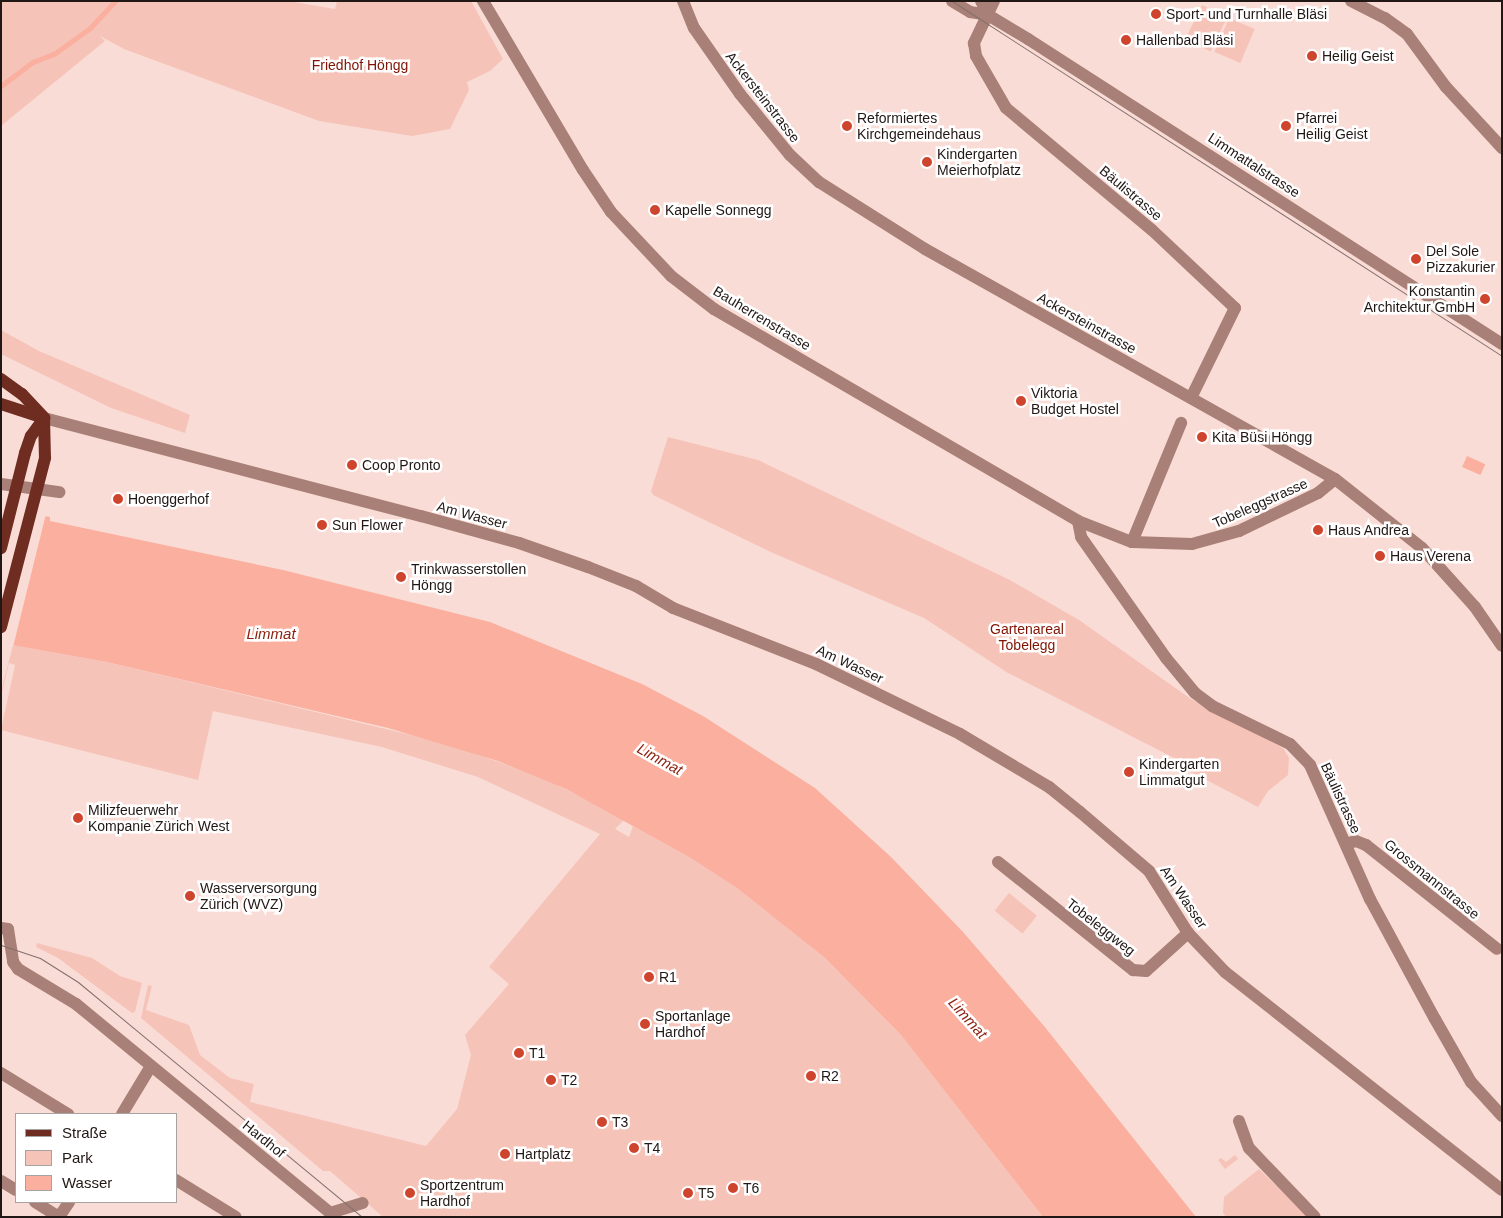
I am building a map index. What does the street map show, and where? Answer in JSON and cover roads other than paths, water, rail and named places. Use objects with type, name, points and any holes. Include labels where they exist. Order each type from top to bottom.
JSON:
[{"type":"main road","points":[[1,379],[22,394],[44,418],[45,458],[1,627]]},
{"type":"main road","points":[[1,404],[44,418]]},
{"type":"main road","points":[[1,548],[25,453],[31,436],[44,418]]},
{"type":"street","name":"Bauherrenstrasse","points":[[483,1],[610,212],[671,276],[714,309],[1078,522],[1132,542]]},
{"type":"street","name":"Ackersteinstrasse","points":[[683,1],[694,28],[740,94],[790,155],[819,182],[925,249],[1335,479],[1422,548],[1475,608],[1502,646]]},
{"type":"street","name":"Limmattalstrasse","points":[[952,1],[970,12],[988,15],[1502,344]]},
{"type":"street","points":[[981,1],[988,15]]},
{"type":"street","points":[[988,15],[994,1]]},
{"type":"street","points":[[1351,1],[1385,18],[1407,34],[1446,87],[1502,148]]},
{"type":"street","name":"Bäulistrasse","points":[[988,15],[974,43],[976,56],[1006,108],[1152,230],[1235,308],[1191,398]]},
{"type":"street","name":"Am Wasser","points":[[44,418],[520,543],[636,586],[673,608],[816,664],[960,734],[1049,787],[1149,872],[1188,933],[1249,994],[1312,1039],[1502,1190]]},
{"type":"street","points":[[1132,542],[1181,423]]},
{"type":"street","points":[[8,472],[1,484],[59,492]]},
{"type":"street","name":"Tobeleggstrasse","points":[[1132,542],[1171,545],[1214,540],[1318,493],[1335,479]]},
{"type":"street","name":"Bäulistrasse","points":[[1078,522],[1081,537],[1166,658],[1195,693],[1212,706],[1281,739],[1300,752],[1314,773],[1370,899],[1444,1034],[1471,1082],[1502,1116]]},
{"type":"street","name":"Grossmannstrasse","points":[[1346,844],[1356,842],[1366,845],[1496,949]]},
{"type":"street","name":"Tobeleggweg","points":[[998,862],[1133,970],[1146,971],[1188,933]]},
{"type":"street","name":"Hardhof","points":[[1,928],[8,929],[16,968],[61,992],[330,1213],[363,1203]]},
{"type":"street","points":[[123,1113],[151,1066]]},
{"type":"street","points":[[1,1073],[66,1113]]},
{"type":"street","points":[[1239,1121],[1249,1148],[1316,1217]]},
{"type":"street","points":[[1,1181],[15,1189]]},
{"type":"street","points":[[178,1181],[236,1217]]},
{"type":"street","points":[[37,1203],[59,1217],[68,1203]]},
{"type":"water","points":[[1467,456],[1485,464],[1480,475],[1462,467]]},
{"type":"water","name":"Limmat","points":[[1,510],[50,517],[50,521],[283,570],[490,622],[642,684],[703,716],[815,788],[891,857],[963,932],[1044,1026],[1196,1217],[1043,1217],[901,1035],[825,958],[737,888],[689,857],[566,789],[498,761],[388,728],[107,662],[1,643]]},
{"type":"waterway","points":[[1,86],[33,62],[54,54],[90,28],[115,1]]},
{"type":"tram line","points":[[952,1],[1502,356]]},
{"type":"tram line","points":[[1,945],[40,958],[78,982],[362,1217]]},
{"type":"place","name":"Sport- und Turnhalle Bläsi","points":[[1156,14]]},
{"type":"place","name":"Hallenbad Bläsi","points":[[1126,40]]},
{"type":"place","name":"Heilig Geist","points":[[1312,56]]},
{"type":"place","name":"Reformiertes Kirchgemeindehaus","points":[[847,126]]},
{"type":"place","name":"Pfarrei Heilig Geist","points":[[1286,126]]},
{"type":"place","name":"Kindergarten Meierhofplatz","points":[[927,162]]},
{"type":"place","name":"Kapelle Sonnegg","points":[[655,210]]},
{"type":"place","name":"Del Sole Pizzakurier","points":[[1416,259]]},
{"type":"place","name":"Konstantin Architektur GmbH","points":[[1485,299]]},
{"type":"place","name":"Viktoria Budget Hostel","points":[[1021,401]]},
{"type":"place","name":"Kita Büsi Höngg","points":[[1202,437]]},
{"type":"place","name":"Coop Pronto","points":[[352,465]]},
{"type":"place","name":"Hoenggerhof","points":[[118,499]]},
{"type":"place","name":"Sun Flower","points":[[322,525]]},
{"type":"place","name":"Haus Andrea","points":[[1318,530]]},
{"type":"place","name":"Haus Verena","points":[[1380,556]]},
{"type":"place","name":"Trinkwasserstollen Höngg","points":[[401,577]]},
{"type":"place","name":"Kindergarten Limmatgut","points":[[1129,772]]},
{"type":"place","name":"Milizfeuerwehr Kompanie Zürich West","points":[[78,818]]},
{"type":"place","name":"Wasserversorgung Zürich (WVZ)","points":[[190,896]]},
{"type":"place","name":"R1","points":[[649,977]]},
{"type":"place","name":"Sportanlage Hardhof","points":[[645,1024]]},
{"type":"place","name":"T1","points":[[519,1053]]},
{"type":"place","name":"R2","points":[[811,1076]]},
{"type":"place","name":"T2","points":[[551,1080]]},
{"type":"place","name":"T3","points":[[602,1122]]},
{"type":"place","name":"T4","points":[[634,1148]]},
{"type":"place","name":"Hartplatz","points":[[505,1154]]},
{"type":"place","name":"T6","points":[[733,1188]]},
{"type":"place","name":"Sportzentrum Hardhof","points":[[410,1193]]},
{"type":"place","name":"T5","points":[[688,1193]]},
{"type":"park label","name":"Friedhof Höngg","points":[[360,65]]},
{"type":"park label","name":"Gartenareal Tobelegg","points":[[1027,638]]}]
